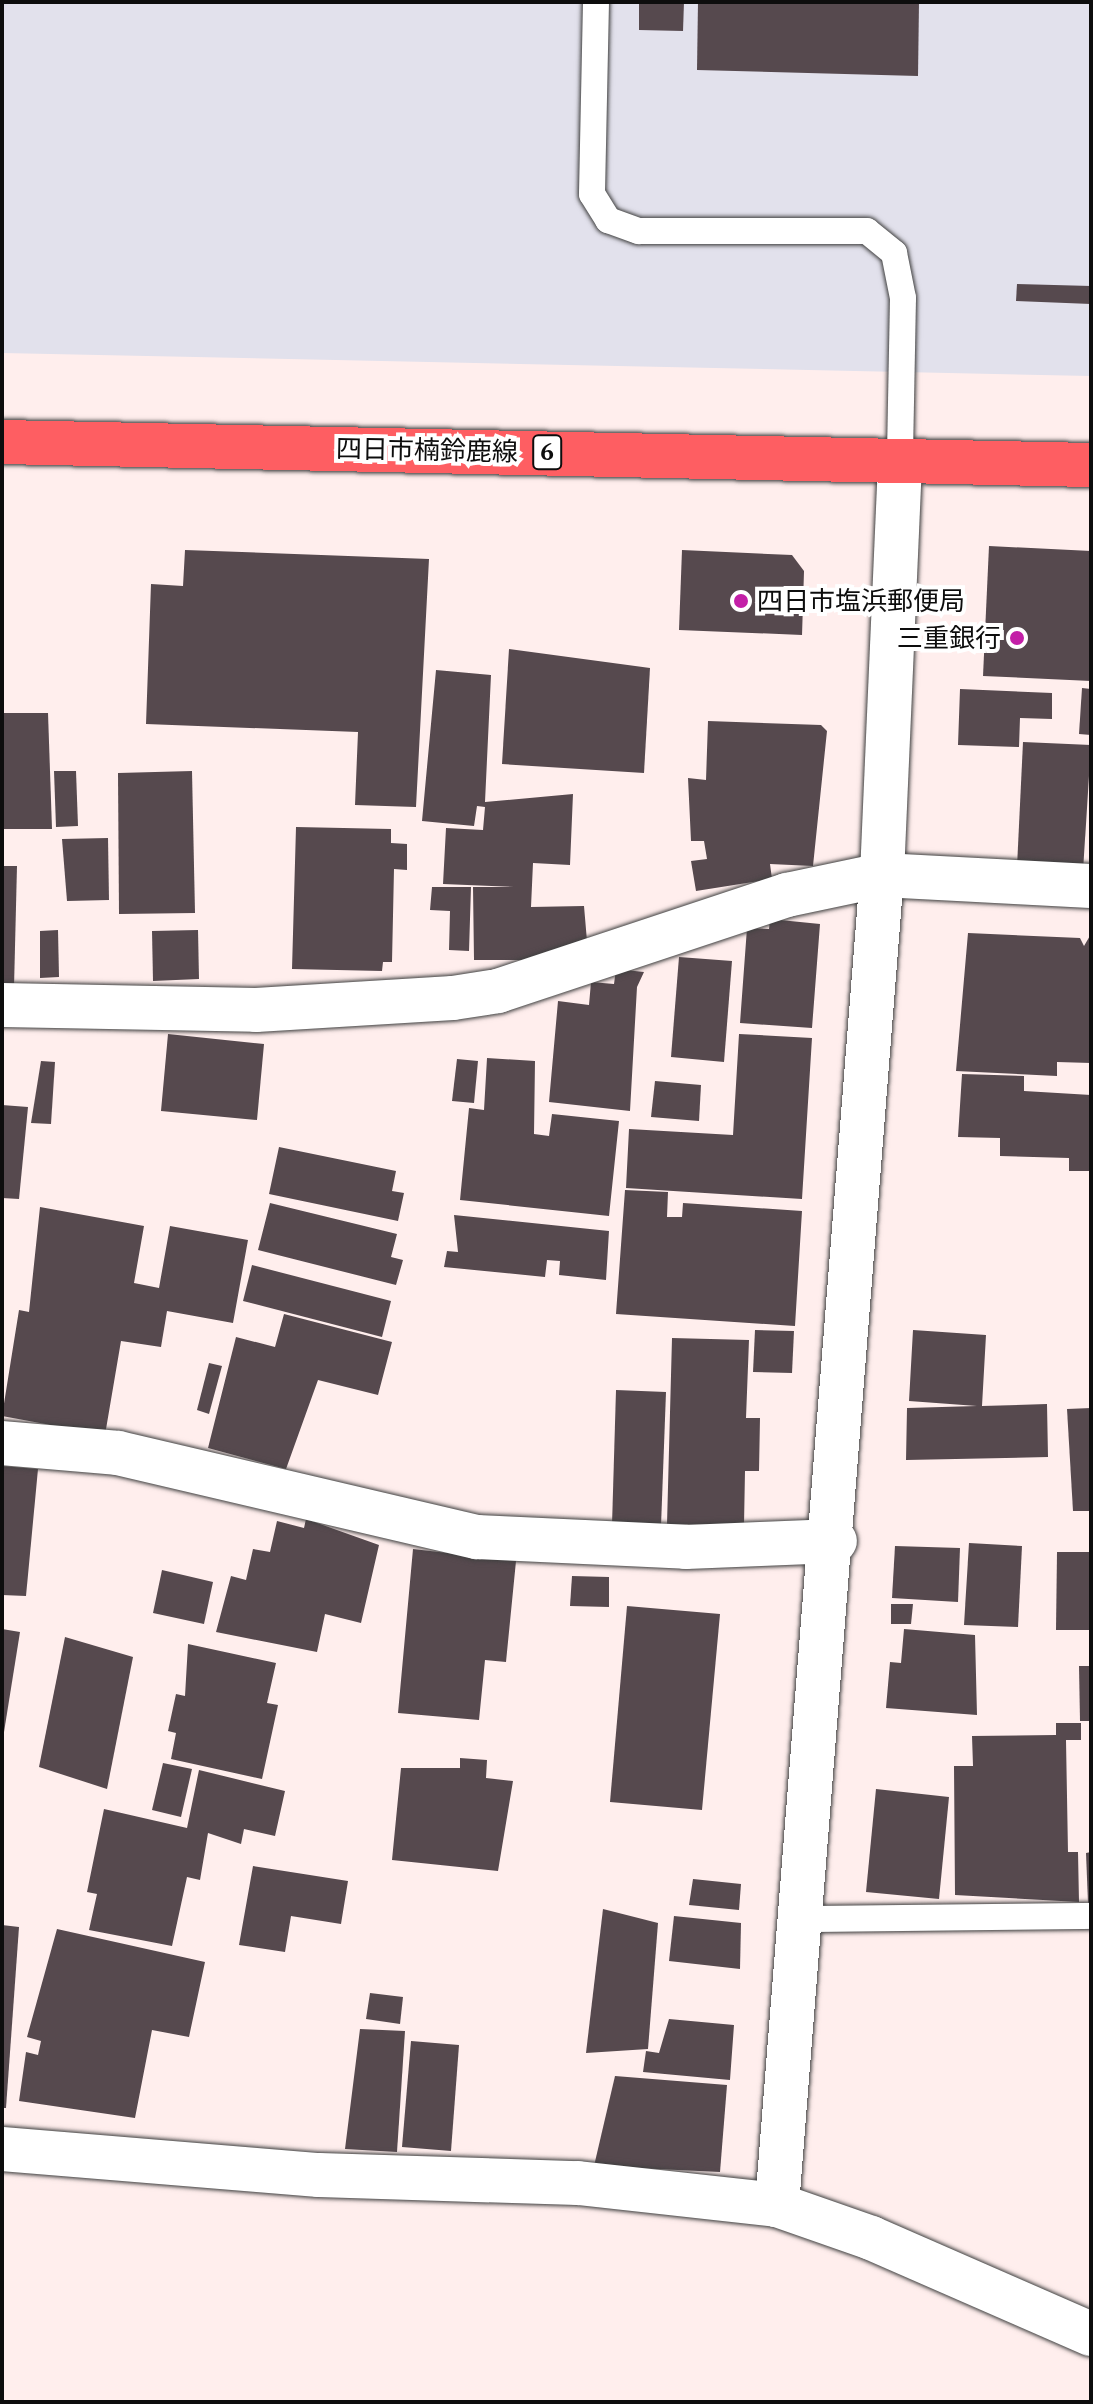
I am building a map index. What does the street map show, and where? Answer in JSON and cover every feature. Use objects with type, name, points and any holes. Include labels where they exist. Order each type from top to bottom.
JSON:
[{"type":"main road","name":"四日市楠鈴鹿線","points":[[2,442],[900,458],[1091,465]]},
{"type":"street","points":[[777,2205],[835,1541],[882,875],[900,458]]},
{"type":"street","points":[[2,1005],[256,1010],[453,998],[498,991],[787,895],[882,875],[1091,886]]},
{"type":"street","points":[[2,1443],[118,1453],[477,1537],[686,1547],[835,1541]]},
{"type":"street","points":[[2,2149],[319,2175],[578,2183],[777,2205],[871,2238],[1091,2334]]},
{"type":"lane","points":[[596,2],[592,194],[608,220],[639,231],[867,231],[894,253],[903,298],[900,458]]},
{"type":"lane","points":[[804,1919],[1091,1916]]},
{"type":"shaded area","points":[[2,2],[1091,2],[1091,376],[2,353]]},
{"type":"building","points":[[639,2],[684,2],[683,31],[639,30]]},
{"type":"building","points":[[698,2],[919,2],[918,76],[697,70]]},
{"type":"building","points":[[1017,284],[1091,286],[1091,304],[1016,301]]},
{"type":"building","points":[[989,546],[1091,551],[1091,681],[983,676]]},
{"type":"building","points":[[185,550],[429,559],[416,807],[355,805],[358,732],[146,724],[151,584],[183,586]]},
{"type":"building","name":"四日市塩浜郵便局","points":[[682,550],[792,555],[804,571],[802,635],[679,630]]},
{"type":"building","points":[[509,649],[650,668],[644,773],[502,764]]},
{"type":"building","points":[[436,670],[491,675],[485,802],[573,794],[570,865],[533,863],[531,907],[584,906],[587,941],[525,960],[474,960],[473,887],[514,887],[443,884],[446,828],[483,830],[485,807],[477,806],[474,826],[422,821]]},
{"type":"building","points":[[1082,688],[1091,689],[1091,735],[1079,734]]},
{"type":"building","points":[[960,689],[1052,693],[1052,719],[1020,718],[1019,747],[958,745]]},
{"type":"building","points":[[2,713],[48,713],[52,829],[2,829]]},
{"type":"building","points":[[708,721],[821,725],[827,731],[813,866],[770,864],[772,879],[696,891],[691,861],[707,859],[704,841],[691,841],[688,778],[706,780]]},
{"type":"building","points":[[1023,742],[1091,745],[1083,871],[1017,867]]},
{"type":"building","points":[[54,771],[76,771],[78,826],[56,827]]},
{"type":"building","points":[[192,771],[195,913],[119,914],[118,773]]},
{"type":"building","points":[[296,827],[391,829],[391,843],[407,844],[407,870],[394,869],[392,962],[383,962],[382,971],[292,969]]},
{"type":"building","points":[[108,838],[109,900],[67,901],[62,839]]},
{"type":"building","points":[[2,866],[17,866],[14,987],[2,987]]},
{"type":"building","points":[[432,887],[471,887],[469,951],[449,950],[450,911],[430,910]]},
{"type":"building","points":[[770,919],[820,924],[812,1028],[740,1023],[747,928],[769,929]]},
{"type":"building","points":[[58,930],[59,977],[40,978],[40,931]]},
{"type":"building","points":[[198,930],[199,979],[153,981],[152,931]]},
{"type":"building","points":[[968,933],[1080,938],[1084,946],[1091,934],[1091,1063],[1057,1062],[1057,1076],[956,1071]]},
{"type":"building","points":[[679,957],[732,961],[724,1062],[671,1057]]},
{"type":"building","points":[[616,969],[644,972],[637,987],[630,1111],[549,1102],[558,1001],[589,1005],[591,982],[614,984]]},
{"type":"building","points":[[168,1034],[264,1044],[257,1120],[161,1111]]},
{"type":"building","points":[[739,1034],[812,1038],[802,1199],[626,1188],[629,1129],[733,1135]]},
{"type":"building","points":[[487,1058],[535,1061],[534,1134],[549,1136],[552,1114],[619,1121],[609,1216],[460,1200],[469,1108],[484,1110]]},
{"type":"building","points":[[457,1059],[478,1061],[474,1103],[452,1101]]},
{"type":"building","points":[[41,1061],[55,1062],[51,1124],[31,1123]]},
{"type":"building","points":[[962,1074],[1024,1076],[1024,1091],[1091,1095],[1091,1171],[1069,1171],[1069,1158],[1000,1156],[1000,1138],[958,1137]]},
{"type":"building","points":[[655,1081],[701,1085],[699,1121],[651,1117]]},
{"type":"building","points":[[2,1105],[28,1107],[19,1199],[2,1198]]},
{"type":"building","points":[[279,1147],[396,1171],[392,1191],[404,1193],[398,1221],[269,1194]]},
{"type":"building","points":[[625,1190],[668,1192],[667,1217],[682,1217],[683,1203],[802,1211],[795,1326],[616,1314]]},
{"type":"building","points":[[270,1203],[397,1234],[391,1257],[403,1260],[396,1285],[258,1250]]},
{"type":"building","points":[[40,1207],[144,1226],[134,1283],[159,1288],[170,1226],[248,1240],[233,1323],[167,1311],[161,1347],[121,1341],[105,1435],[2,1416],[19,1310],[29,1312]]},
{"type":"building","points":[[454,1215],[609,1231],[606,1280],[559,1275],[560,1261],[547,1260],[545,1277],[444,1267],[447,1251],[458,1252]]},
{"type":"building","points":[[252,1265],[391,1301],[382,1337],[243,1301]]},
{"type":"building","points":[[284,1314],[392,1342],[378,1395],[318,1380],[286,1469],[208,1448],[236,1337],[275,1347]]},
{"type":"building","points":[[755,1330],[794,1331],[792,1373],[753,1372]]},
{"type":"building","points":[[913,1330],[986,1335],[982,1406],[1047,1404],[1048,1457],[906,1460],[907,1408],[977,1406],[909,1401]]},
{"type":"building","points":[[672,1338],[749,1340],[746,1418],[760,1418],[759,1471],[745,1471],[744,1525],[667,1524]]},
{"type":"building","points":[[209,1363],[222,1366],[209,1414],[197,1410]]},
{"type":"building","points":[[616,1390],[666,1392],[661,1526],[612,1525]]},
{"type":"building","points":[[1091,1408],[1091,1511],[1073,1511],[1067,1409]]},
{"type":"building","points":[[2,1466],[38,1469],[26,1596],[2,1595]]},
{"type":"building","points":[[306,1519],[379,1545],[361,1623],[325,1614],[317,1652],[216,1632],[231,1576],[246,1580],[253,1549],[270,1552],[277,1521],[304,1528]]},
{"type":"building","points":[[969,1543],[1022,1546],[1018,1627],[964,1625]]},
{"type":"building","points":[[895,1546],[960,1548],[958,1602],[892,1598]]},
{"type":"building","points":[[413,1549],[516,1561],[506,1662],[485,1660],[479,1720],[398,1713]]},
{"type":"building","points":[[1057,1552],[1091,1552],[1091,1630],[1056,1630]]},
{"type":"building","points":[[162,1570],[213,1582],[204,1624],[153,1613]]},
{"type":"building","points":[[572,1576],[609,1577],[609,1607],[570,1606]]},
{"type":"building","points":[[891,1604],[913,1604],[911,1624],[891,1624]]},
{"type":"building","points":[[627,1606],[720,1614],[702,1810],[610,1802]]},
{"type":"building","points":[[2,1629],[20,1632],[4,1732],[2,1731]]},
{"type":"building","points":[[904,1629],[975,1635],[977,1715],[886,1708],[890,1662],[901,1663]]},
{"type":"building","points":[[65,1637],[133,1657],[107,1789],[39,1767]]},
{"type":"building","points":[[188,1644],[276,1663],[267,1703],[278,1705],[262,1779],[171,1759],[176,1733],[168,1731],[176,1694],[185,1696]]},
{"type":"building","points":[[1079,1666],[1091,1666],[1091,1721],[1080,1721]]},
{"type":"building","points":[[1056,1723],[1081,1723],[1081,1740],[1066,1740],[1068,1852],[1078,1852],[1079,1902],[955,1895],[954,1766],[973,1766],[972,1736],[1056,1735]]},
{"type":"building","points":[[460,1758],[487,1760],[486,1778],[513,1781],[498,1871],[392,1860],[401,1768],[460,1768]]},
{"type":"building","points":[[163,1763],[192,1769],[181,1817],[152,1810]]},
{"type":"building","points":[[199,1770],[285,1791],[275,1836],[244,1829],[241,1844],[208,1833],[200,1880],[187,1877],[172,1946],[89,1930],[97,1894],[87,1892],[104,1809],[187,1828]]},
{"type":"building","points":[[876,1789],[949,1797],[939,1899],[866,1892]]},
{"type":"building","points":[[1091,1852],[1091,1903],[1088,1903],[1086,1853]]},
{"type":"building","points":[[253,1866],[348,1881],[341,1924],[291,1916],[285,1952],[239,1945]]},
{"type":"building","points":[[693,1879],[741,1884],[739,1910],[689,1905]]},
{"type":"building","points":[[603,1909],[658,1923],[648,2049],[586,2053]]},
{"type":"building","points":[[674,1916],[741,1923],[740,1969],[669,1961]]},
{"type":"building","points":[[2,1925],[19,1927],[6,2108],[2,2108]]},
{"type":"building","points":[[57,1929],[205,1962],[189,2037],[152,2030],[135,2118],[19,2101],[26,2052],[38,2055],[41,2041],[27,2037]]},
{"type":"building","points":[[370,1993],[403,1997],[400,2024],[366,2019]]},
{"type":"building","points":[[669,2019],[734,2025],[730,2080],[643,2072],[646,2051],[659,2053]]},
{"type":"building","points":[[360,2029],[405,2031],[397,2152],[345,2149]]},
{"type":"building","points":[[411,2041],[459,2045],[451,2151],[402,2147]]},
{"type":"building","points":[[615,2076],[727,2085],[720,2172],[594,2166]]},
{"type":"place","name":"四日市塩浜郵便局","points":[[741,601]]},
{"type":"place","name":"三重銀行","points":[[1017,638]]}]
